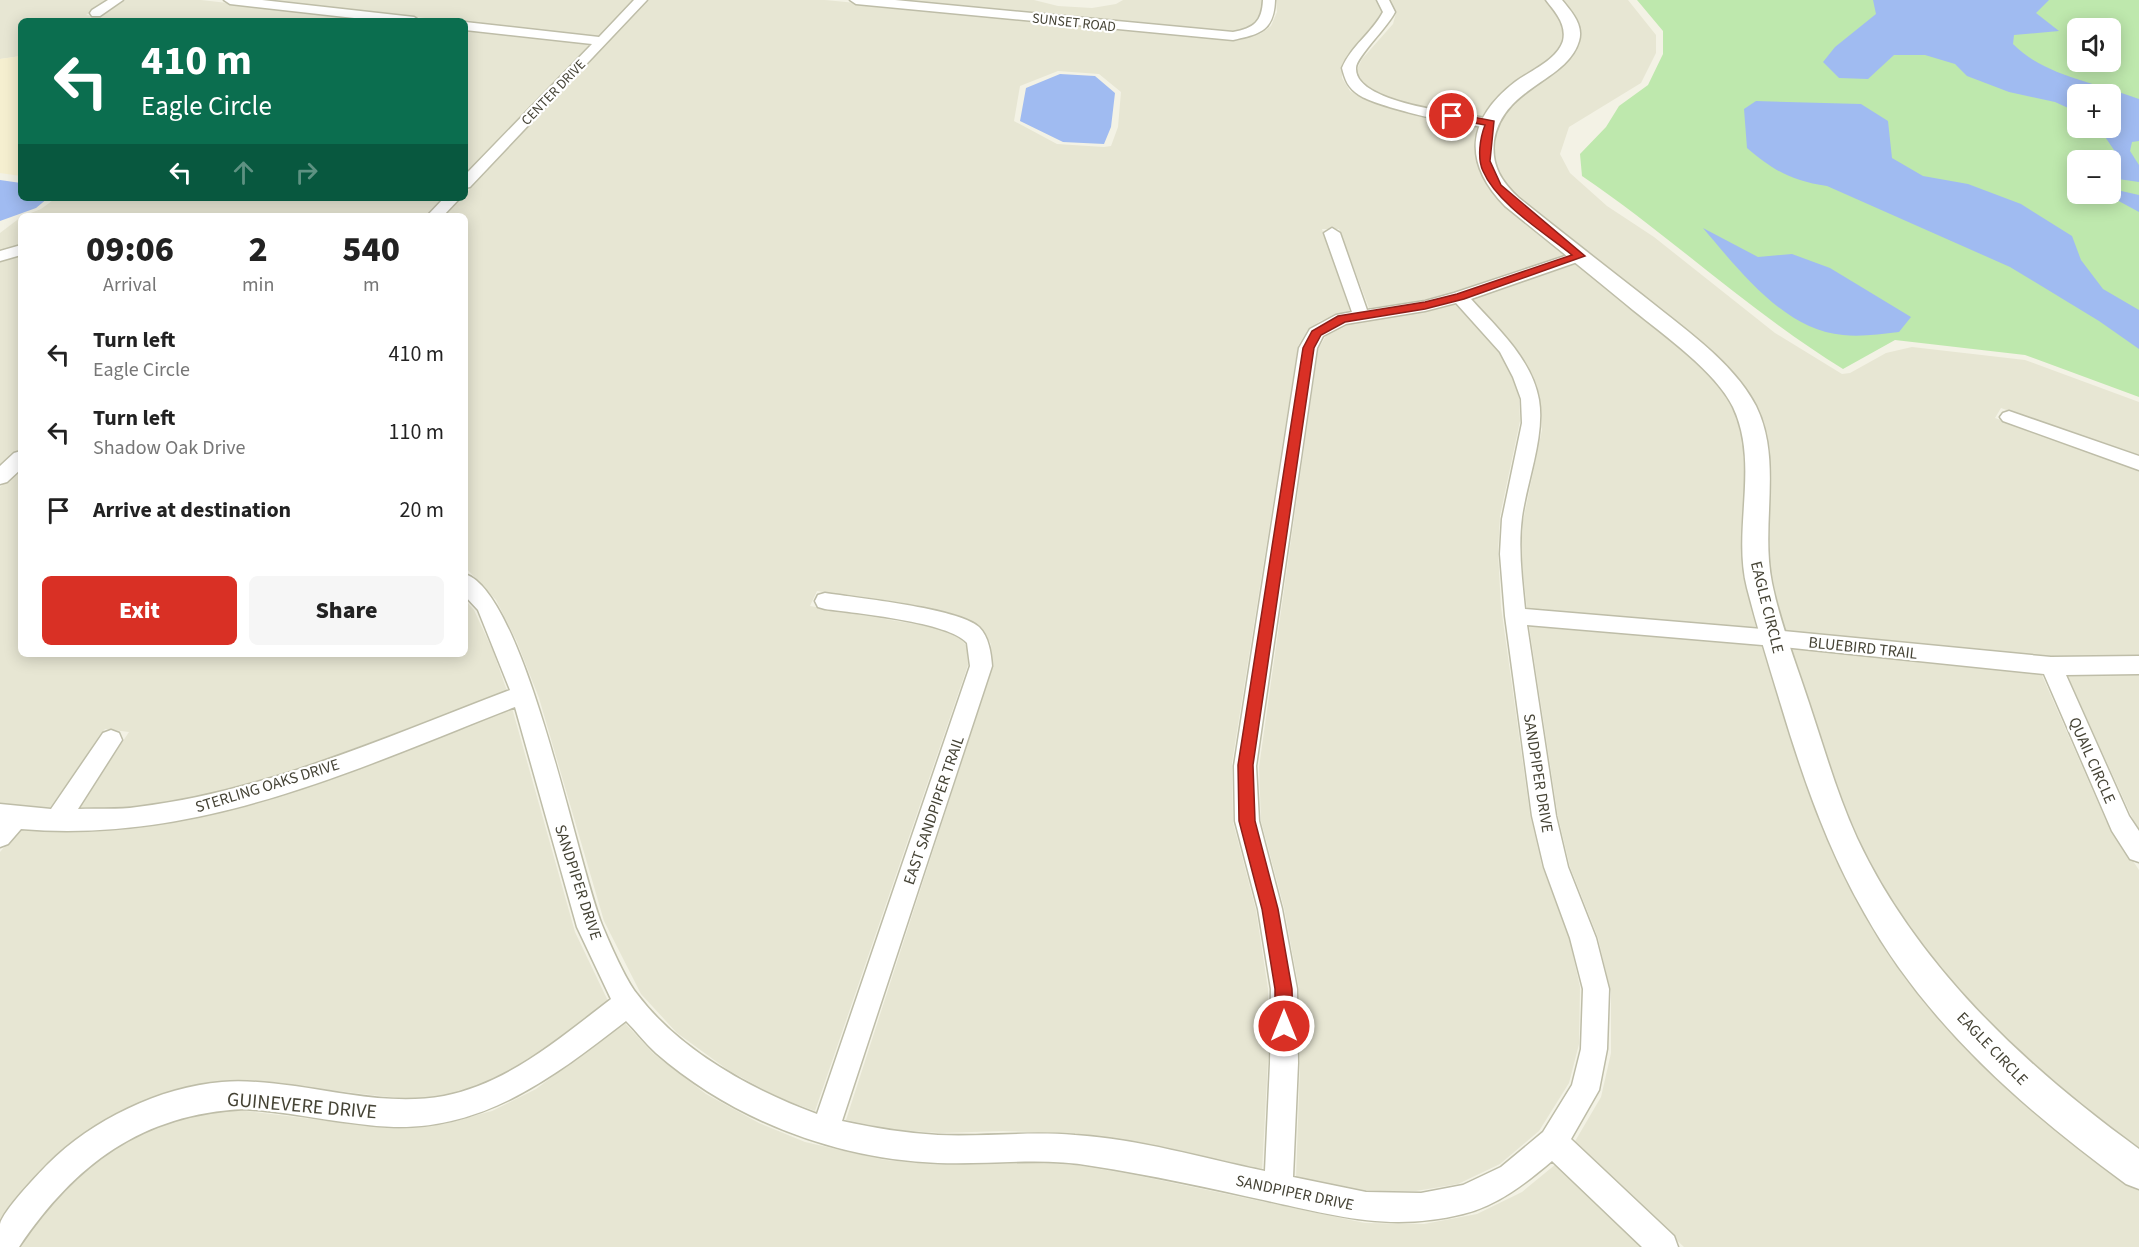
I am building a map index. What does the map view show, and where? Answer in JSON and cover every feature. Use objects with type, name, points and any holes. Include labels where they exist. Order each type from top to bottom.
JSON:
[{"type":"street","points":[[96,13],[117,0]]},
{"type":"street","points":[[230,0],[388,18]]},
{"type":"street","name":"CENTER DRIVE","points":[[468,181],[641,0]]},
{"type":"street","name":"SUNSET ROAD","points":[[856,0],[1233,36],[1256,32],[1264,25],[1270,12],[1269,0]]},
{"type":"street","points":[[1383,0],[1389,12],[1386,22],[1354,58],[1349,68],[1349,79],[1358,90],[1393,104],[1491,123]]},
{"type":"street","name":"EAGLE CIRCLE","points":[[1554,0],[1567,16],[1571,28],[1568,50],[1550,68],[1508,96],[1498,109],[1487,134],[1485,161],[1488,172],[1512,202],[1704,358],[1727,381],[1744,406],[1752,427],[1758,459],[1754,548],[1759,584],[1827,804],[1852,860],[1889,926],[1936,986],[1991,1048],[2031,1086],[2102,1145],[2139,1171]]},
{"type":"street","points":[[468,27],[602,41]]},
{"type":"street","points":[[438,213],[449,201]]},
{"type":"street","points":[[1332,233],[1361,315]]},
{"type":"street","points":[[0,256],[18,251]]},
{"type":"street","points":[[1278,1189],[1284,1063],[1284,989],[1270,909],[1247,821],[1245,765],[1308,348],[1316,333],[1328,325],[1361,315],[1425,306],[1460,297],[1580,256]]},
{"type":"street","name":"SANDPIPER DRIVE","points":[[468,585],[486,605],[505,646],[523,695],[590,927],[627,1003],[665,1043],[717,1082],[769,1110],[825,1131],[889,1145],[939,1149],[1019,1147],[1077,1149],[1366,1207],[1421,1208],[1466,1199],[1512,1177],[1553,1142],[1585,1090],[1594,1049],[1596,989],[1583,938],[1556,867],[1544,816],[1515,616],[1510,554],[1512,519],[1531,423],[1530,399],[1522,377],[1507,349],[1460,297]]},
{"type":"street","points":[[2009,417],[2139,464]]},
{"type":"street","points":[[0,477],[18,461]]},
{"type":"street","name":"EAST SANDPIPER TRAIL","points":[[825,601],[948,622],[969,631],[979,645],[981,666],[825,1131]]},
{"type":"street","name":"BLUEBIRD TRAIL","points":[[1515,616],[1774,638],[2051,666],[2139,665]]},
{"type":"street","name":"QUAIL CIRCLE","points":[[2051,666],[2120,823],[2139,851]]},
{"type":"street","name":"STERLING OAKS DRIVE","points":[[5,823],[136,818],[219,802],[304,777],[523,695]]},
{"type":"street","points":[[57,820],[111,740]]},
{"type":"street","name":"GUINEVERE DRIVE","points":[[2,1247],[20,1218],[61,1170],[103,1138],[152,1113],[196,1099],[244,1095],[402,1114],[443,1110],[490,1097],[531,1077],[627,1003]]},
{"type":"street","points":[[1553,1142],[1663,1247]]},
{"type":"shaded area","points":[[0,0],[110,0],[86,15],[98,17],[125,0],[201,0],[357,18],[18,18],[18,56],[0,59]]},
{"type":"shaded area","points":[[260,0],[634,0],[598,37],[468,23],[468,18],[424,18]]},
{"type":"shaded area","points":[[648,0],[825,0],[1233,39],[1260,34],[1271,26],[1277,12],[1276,0],[1376,0],[1382,12],[1379,21],[1347,57],[1342,67],[1342,78],[1350,91],[1367,100],[1391,108],[1481,125],[1476,160],[1489,187],[1505,203],[1568,254],[1455,292],[1420,301],[1369,308],[1339,229],[1322,229],[1350,311],[1320,321],[1307,331],[1298,346],[1232,763],[1233,822],[1256,910],[1268,989],[1268,1061],[1262,1170],[1079,1134],[1003,1131],[940,1133],[893,1130],[846,1120],[992,668],[991,644],[980,627],[951,613],[817,591],[810,606],[943,629],[960,637],[967,647],[968,665],[815,1111],[777,1097],[728,1070],[677,1033],[641,994],[604,921],[539,698],[517,642],[496,600],[468,570],[468,213],[447,213],[458,201],[468,201],[468,191]],"holes":[[[1058,71],[1099,74],[1121,92],[1118,127],[1111,146],[1057,144],[1014,121],[1020,86]]]},
{"type":"shaded area","points":[[885,0],[1034,0],[1058,6],[1092,8],[1116,4],[1123,0],[1262,0],[1262,11],[1257,24],[1251,29],[1231,33]]},
{"type":"shaded area","points":[[1390,0],[1547,0],[1560,16],[1563,38],[1560,48],[1553,56],[1501,94],[1484,118],[1396,101],[1376,95],[1357,79],[1357,69],[1362,59],[1393,24],[1396,13]]},
{"type":"shaded area","points":[[1562,0],[1628,0],[1656,35],[1656,53],[1641,83],[1569,127],[1560,154],[1570,173],[1607,206],[1654,237],[1775,333],[1842,374],[1850,373],[1886,353],[1912,347],[2025,360],[2139,402],[2139,457],[2001,408],[1995,418],[2139,470],[2139,656],[2046,657],[1785,631],[1772,585],[1766,550],[1769,461],[1764,429],[1754,406],[1520,200],[1506,186],[1493,162],[1495,135],[1506,110],[1527,89],[1557,70],[1575,51],[1579,29],[1574,16]]},
{"type":"shaded area","points":[[468,30],[592,44],[468,172]]},
{"type":"shaded area","points":[[18,56],[18,176],[0,173],[0,59]]},
{"type":"shaded area","points":[[52,201],[440,201],[429,213],[31,213]]},
{"type":"shaded area","points":[[18,219],[18,247],[0,251],[0,233]]},
{"type":"shaded area","points":[[18,256],[18,451],[0,467],[0,261]]},
{"type":"shaded area","points":[[1579,263],[1669,336],[1718,381],[1733,406],[1741,426],[1747,457],[1741,546],[1747,582],[1760,628],[1527,609],[1521,555],[1523,521],[1542,430],[1540,399],[1532,377],[1517,349],[1472,299]]},
{"type":"shaded area","points":[[1457,304],[1498,350],[1513,377],[1519,398],[1520,421],[1500,516],[1498,552],[1501,607],[1530,814],[1542,866],[1569,937],[1580,987],[1579,1044],[1569,1083],[1539,1131],[1500,1164],[1458,1184],[1416,1191],[1365,1191],[1296,1177],[1300,1066],[1299,989],[1284,908],[1261,821],[1259,767],[1318,349],[1326,336],[1348,323],[1429,311]]},
{"type":"shaded area","points":[[18,471],[18,657],[468,657],[468,603],[474,610],[493,651],[507,691],[302,768],[219,792],[140,807],[78,809],[129,732],[105,729],[50,808],[23,808],[0,803],[0,487]]},
{"type":"shaded area","points":[[1529,626],[1764,645],[1813,802],[1838,861],[2139,1185],[2139,1247],[1684,1247],[1574,1143],[1601,1097],[1611,1053],[1611,993],[1598,938],[1570,867],[1558,817]]},
{"type":"shaded area","points":[[1790,648],[2041,673],[2106,821],[2139,870],[2139,1156],[1988,1028],[1903,924],[1866,860],[1841,805]]},
{"type":"shaded area","points":[[2067,675],[2139,675],[2139,830],[2135,824]]},
{"type":"shaded area","points":[[512,708],[575,932],[608,1001],[523,1065],[487,1084],[443,1096],[406,1099],[251,1081],[200,1084],[152,1099],[48,1165],[0,1222],[0,852],[19,830],[62,832],[131,829],[220,812],[307,786]]},
{"type":"shaded area","points":[[624,1022],[654,1054],[706,1094],[759,1123],[805,1142],[885,1160],[939,1165],[1019,1162],[1076,1165],[1130,1174],[1365,1223],[1424,1224],[1477,1214],[1522,1192],[1556,1164],[1642,1247],[19,1247],[34,1222],[72,1179],[109,1150],[155,1126],[194,1113],[238,1110],[395,1129],[444,1124],[492,1111],[536,1089]]},
{"type":"green space","points":[[1637,0],[2139,0],[2139,397],[2025,355],[1895,340],[1843,369],[1809,347],[1582,176],[1580,154],[1606,127],[1619,106],[1648,85],[1663,54],[1663,31]]},
{"type":"water","points":[[1873,0],[2049,0],[2036,13],[2059,31],[2014,35],[2013,44],[2040,64],[2092,84],[2067,84],[2067,107],[2055,102],[2009,92],[1967,76],[1955,64],[1925,55],[1894,55],[1868,79],[1839,78],[1823,62],[1835,47],[1876,14]]},
{"type":"water","points":[[1060,74],[1095,76],[1115,93],[1111,127],[1104,144],[1063,142],[1020,121],[1026,88]]},
{"type":"water","points":[[2121,92],[2139,99],[2139,141],[2132,142],[2130,151],[2139,165],[2139,182],[2121,179],[2121,150],[2114,150],[2106,138],[2121,138]]},
{"type":"water","points":[[1756,101],[1861,104],[1888,121],[1892,158],[1923,176],[1968,184],[2021,204],[2072,236],[2081,260],[2103,289],[2139,310],[2139,349],[2099,321],[2010,267],[1827,186],[1793,178],[1775,169],[1747,148],[1744,109]]},
{"type":"water","points":[[0,180],[18,183],[18,201],[44,201],[36,208],[0,221]]},
{"type":"water","points":[[2121,191],[2139,195],[2139,212],[2121,202]]},
{"type":"water","points":[[1703,228],[1758,257],[1792,254],[1830,268],[1911,317],[1899,332],[1843,335],[1822,331],[1782,310],[1764,295]]},
{"type":"route","points":[[1284,1026],[1284,989],[1270,909],[1247,821],[1245,765],[1308,348],[1316,333],[1342,319],[1425,306],[1460,297],[1580,256],[1512,202],[1498,187],[1488,172],[1485,161],[1485,146],[1491,123],[1452,116]]}]
